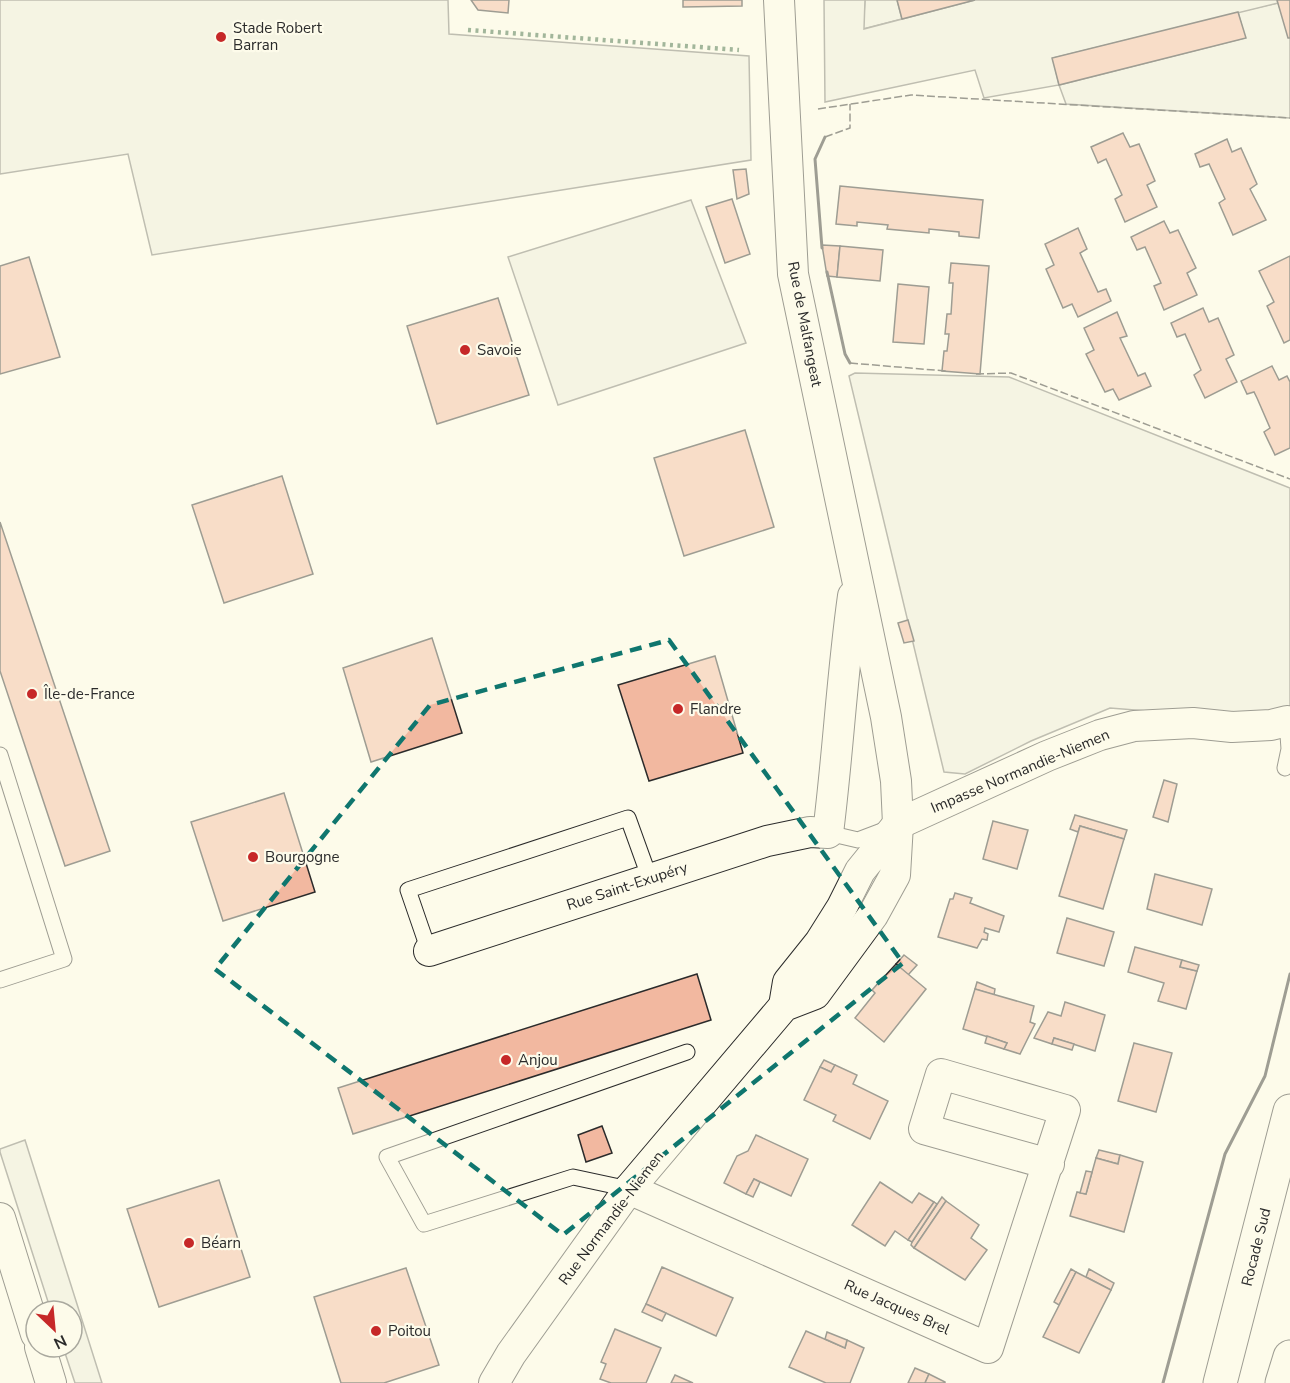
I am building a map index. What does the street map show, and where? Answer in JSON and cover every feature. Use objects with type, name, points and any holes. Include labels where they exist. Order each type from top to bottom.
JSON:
[{"type":"highway","name":"Rocade Sud","points":[[1220,1383],[1290,1111]]},
{"type":"highway","points":[[1282,1383],[1290,1357]]},
{"type":"street","name":"Rue de Malfangeat","points":[[779,0],[793,274],[895,766],[898,824]]},
{"type":"street","name":"Rue de Malfangeat","points":[[828,833],[839,738],[843,672],[856,572]]},
{"type":"street","name":"Impasse Normandie-Niemen","points":[[898,824],[1047,756],[1100,735],[1134,726],[1193,723],[1232,727],[1271,725],[1287,721]]},
{"type":"street","name":"Rue Normandie-Niemen","points":[[494,1383],[511,1354],[629,1189],[784,1006],[815,994],[873,915],[895,875],[898,824]]},
{"type":"street","name":"Rue Saint-Exupéry","points":[[429,951],[767,840],[810,832],[828,833]]},
{"type":"street","name":"Rue Jacques Brel","points":[[629,1189],[988,1348],[1049,1164]]},
{"type":"street","points":[[0,1218],[25,1299]]},
{"type":"street","points":[[44,1359],[51,1383]]},
{"type":"lane","points":[[1285,768],[1290,749],[1287,721]]},
{"type":"lane","points":[[0,755],[64,959],[0,980]]},
{"type":"lane","points":[[429,951],[408,890],[617,821],[628,818],[650,879]]},
{"type":"lane","points":[[828,833],[858,840],[898,824]]},
{"type":"lane","points":[[629,1189],[573,1177],[424,1224],[387,1157],[687,1052]]},
{"type":"highlighted area","points":[[669,640],[903,963],[563,1235],[215,969],[430,705]]},
{"type":"shaded area","points":[[0,0],[448,0],[449,34],[749,56],[751,160],[152,255],[128,154],[0,174]]},
{"type":"shaded area","points":[[824,0],[865,0],[864,29],[975,0],[1277,0],[1278,3],[1053,58],[1059,85],[984,98],[975,70],[825,102]]},
{"type":"shaded area","points":[[865,0],[897,0],[902,19],[863,29]]},
{"type":"shaded area","points":[[1278,3],[1290,38],[1290,118],[1066,104],[1059,85],[1245,38],[1238,12]]},
{"type":"shaded area","points":[[691,200],[746,343],[558,405],[508,257]]},
{"type":"shaded area","points":[[855,373],[1009,377],[1290,488],[1290,710],[1223,717],[1110,708],[1031,741],[965,774],[944,772],[849,376]]},
{"type":"shaded area","points":[[25,1140],[75,1299],[47,1299],[0,1149]]},
{"type":"shaded area","points":[[84,1326],[102,1383],[75,1383],[67,1359],[84,1359]]},
{"type":"building","points":[[471,0],[509,0],[508,13],[478,10]]},
{"type":"building","points":[[683,0],[742,0],[742,6],[683,7]]},
{"type":"building","points":[[897,0],[975,0],[902,19]]},
{"type":"building","points":[[1277,0],[1290,0],[1290,38],[1288,38]]},
{"type":"building","points":[[1238,12],[1246,38],[1059,85],[1052,58]]},
{"type":"building","points":[[1123,133],[1130,147],[1139,144],[1155,181],[1147,185],[1157,207],[1125,222],[1115,199],[1122,195],[1106,159],[1098,163],[1091,147]]},
{"type":"building","points":[[1227,139],[1232,152],[1241,148],[1257,184],[1250,189],[1266,220],[1233,235],[1219,203],[1225,199],[1209,164],[1200,167],[1195,154]]},
{"type":"building","points":[[746,169],[749,194],[737,199],[733,170]]},
{"type":"building","points":[[840,186],[983,200],[979,238],[959,236],[959,232],[929,229],[929,233],[887,229],[888,225],[857,222],[857,226],[836,224]]},
{"type":"building","points":[[732,199],[750,254],[725,263],[706,207]]},
{"type":"building","points":[[1164,221],[1170,233],[1178,230],[1196,268],[1187,273],[1197,295],[1164,310],[1154,286],[1161,283],[1145,247],[1137,250],[1131,237]]},
{"type":"building","points":[[1078,228],[1087,249],[1080,253],[1098,292],[1106,289],[1111,301],[1078,317],[1072,304],[1063,308],[1046,269],[1054,265],[1045,244]]},
{"type":"building","points":[[822,245],[840,246],[837,277],[827,276]]},
{"type":"building","points":[[840,246],[883,250],[880,281],[837,277]]},
{"type":"building","points":[[1290,256],[1290,340],[1284,343],[1267,306],[1274,302],[1259,271]]},
{"type":"building","points":[[29,257],[60,357],[0,374],[0,266]]},
{"type":"building","points":[[951,263],[989,266],[980,374],[942,371],[949,334],[945,334],[947,314],[951,314],[953,283],[949,283]]},
{"type":"building","points":[[898,284],[929,287],[924,344],[893,342]]},
{"type":"building","name":"Savoie","points":[[498,298],[529,395],[437,424],[407,326]]},
{"type":"building","points":[[1203,308],[1209,322],[1218,318],[1234,355],[1226,359],[1237,382],[1205,398],[1194,375],[1201,370],[1185,334],[1177,337],[1171,323]]},
{"type":"building","points":[[1117,312],[1127,336],[1120,338],[1138,376],[1145,373],[1151,386],[1119,400],[1113,389],[1105,392],[1086,354],[1094,350],[1084,328]]},
{"type":"building","points":[[1272,366],[1279,380],[1287,376],[1290,382],[1290,448],[1275,455],[1264,432],[1270,428],[1257,398],[1254,392],[1247,394],[1241,381]]},
{"type":"building","points":[[745,430],[774,527],[684,556],[654,458]]},
{"type":"building","points":[[282,476],[313,574],[224,603],[192,505]]},
{"type":"building","name":"Île-de-France","points":[[0,522],[110,851],[65,866],[0,671]]},
{"type":"building","points":[[908,620],[914,641],[904,643],[898,623]]},
{"type":"building","points":[[432,638],[462,733],[371,762],[343,668]]},
{"type":"building","name":"Flandre","points":[[715,656],[743,753],[649,781],[618,685]]},
{"type":"building","points":[[1164,780],[1177,784],[1168,822],[1153,817]]},
{"type":"building","name":"Bourgogne","points":[[284,793],[315,892],[223,921],[191,822]]},
{"type":"building","points":[[1075,815],[1127,830],[1124,839],[1080,826],[1078,832],[1070,829]]},
{"type":"building","points":[[993,821],[1028,830],[1017,869],[983,859]]},
{"type":"building","points":[[1080,826],[1124,839],[1103,909],[1059,896]]},
{"type":"building","points":[[1155,874],[1212,889],[1202,925],[1147,909]]},
{"type":"building","points":[[955,893],[972,898],[970,903],[1004,916],[999,932],[985,928],[984,932],[988,934],[987,940],[982,939],[977,948],[938,937],[950,899],[953,899]]},
{"type":"building","points":[[1067,918],[1114,932],[1104,966],[1057,953]]},
{"type":"building","points":[[1135,947],[1182,960],[1180,967],[1197,971],[1186,1009],[1158,1001],[1164,983],[1128,972]]},
{"type":"building","points":[[904,955],[917,965],[908,975],[896,964]]},
{"type":"building","points":[[1182,960],[1199,965],[1197,971],[1180,967]]},
{"type":"building","points":[[896,964],[926,989],[884,1042],[855,1018],[875,993],[872,990]]},
{"type":"building","name":"Anjou","points":[[697,974],[711,1020],[353,1134],[338,1088]]},
{"type":"building","points":[[977,982],[995,989],[994,995],[975,989]]},
{"type":"building","points":[[975,989],[1034,1006],[1030,1022],[1035,1024],[1020,1054],[1004,1049],[1007,1043],[963,1029]]},
{"type":"building","points":[[1065,1002],[1105,1015],[1095,1051],[1054,1038],[1052,1044],[1034,1038],[1048,1012],[1061,1016]]},
{"type":"building","points":[[987,1036],[1007,1043],[1004,1049],[985,1043]]},
{"type":"building","points":[[1054,1038],[1074,1044],[1072,1050],[1052,1044]]},
{"type":"building","points":[[1134,1043],[1172,1053],[1156,1112],[1118,1101]]},
{"type":"building","points":[[824,1060],[835,1065],[831,1072],[820,1067]]},
{"type":"building","points":[[835,1065],[857,1075],[853,1084],[888,1101],[870,1139],[833,1121],[836,1115],[804,1100],[820,1067],[831,1072]]},
{"type":"building","points":[[602,1126],[612,1153],[586,1162],[578,1135]]},
{"type":"building","points":[[756,1135],[808,1159],[791,1196],[754,1179],[746,1194],[724,1183],[737,1156],[748,1151]]},
{"type":"building","points":[[1099,1150],[1120,1155],[1118,1164],[1096,1158]]},
{"type":"building","points":[[1120,1155],[1143,1162],[1124,1232],[1070,1216],[1077,1192],[1086,1194],[1096,1158],[1118,1164]]},
{"type":"building","points":[[1086,1171],[1092,1172],[1086,1194],[1080,1193]]},
{"type":"building","points":[[754,1179],[760,1182],[753,1197],[746,1194]]},
{"type":"building","name":"Béarn","points":[[219,1180],[250,1277],[159,1307],[127,1209]]},
{"type":"building","points":[[880,1182],[912,1203],[919,1193],[934,1202],[908,1240],[895,1231],[885,1246],[852,1225]]},
{"type":"building","points":[[942,1197],[946,1201],[914,1248],[911,1245],[912,1242]]},
{"type":"building","points":[[946,1201],[979,1225],[971,1238],[987,1250],[965,1280],[914,1248]]},
{"type":"building","points":[[934,1202],[937,1204],[912,1242],[908,1240]]},
{"type":"building","points":[[662,1267],[733,1298],[716,1336],[646,1304]]},
{"type":"building","name":"Poitou","points":[[406,1268],[439,1365],[384,1383],[341,1383],[314,1297]]},
{"type":"building","points":[[1071,1269],[1076,1272],[1059,1305],[1054,1302]]},
{"type":"building","points":[[1089,1269],[1114,1283],[1111,1290],[1086,1277]]},
{"type":"building","points":[[1076,1272],[1111,1290],[1079,1353],[1043,1337]]},
{"type":"building","points":[[646,1304],[666,1313],[662,1321],[642,1312]]},
{"type":"building","points":[[615,1329],[661,1348],[646,1383],[611,1383],[600,1379],[606,1364],[601,1362]]},
{"type":"building","points":[[806,1331],[845,1348],[847,1340],[864,1348],[850,1383],[826,1383],[789,1367]]},
{"type":"building","points":[[827,1332],[847,1340],[845,1348],[825,1339]]},
{"type":"building","points":[[915,1368],[929,1374],[925,1383],[908,1383]]},
{"type":"building","points":[[929,1374],[945,1382],[945,1383],[925,1383]]},
{"type":"building","points":[[675,1375],[693,1383],[671,1383]]},
{"type":"hedge","points":[[468,30],[739,50]]},
{"type":"fence","points":[[818,109],[911,95],[1290,118]]},
{"type":"fence","points":[[825,137],[850,128],[850,104]]},
{"type":"fence","points":[[850,363],[946,371]]},
{"type":"fence","points":[[976,374],[1011,373],[1290,479]]},
{"type":"wall","points":[[822,248],[815,159],[825,137]]},
{"type":"wall","points":[[827,272],[845,354],[850,363]]},
{"type":"wall","points":[[1163,1383],[1225,1154],[1265,1076],[1290,974]]},
{"type":"place","name":"Stade Robert Barran","points":[[221,37]]},
{"type":"place","name":"Savoie","points":[[465,350]]},
{"type":"place","name":"Île-de-France","points":[[32,694]]},
{"type":"place","name":"Flandre","points":[[678,709]]},
{"type":"place","name":"Bourgogne","points":[[253,857]]},
{"type":"place","name":"Anjou","points":[[506,1060]]},
{"type":"place","name":"Béarn","points":[[189,1243]]},
{"type":"place","name":"Poitou","points":[[376,1331]]}]
